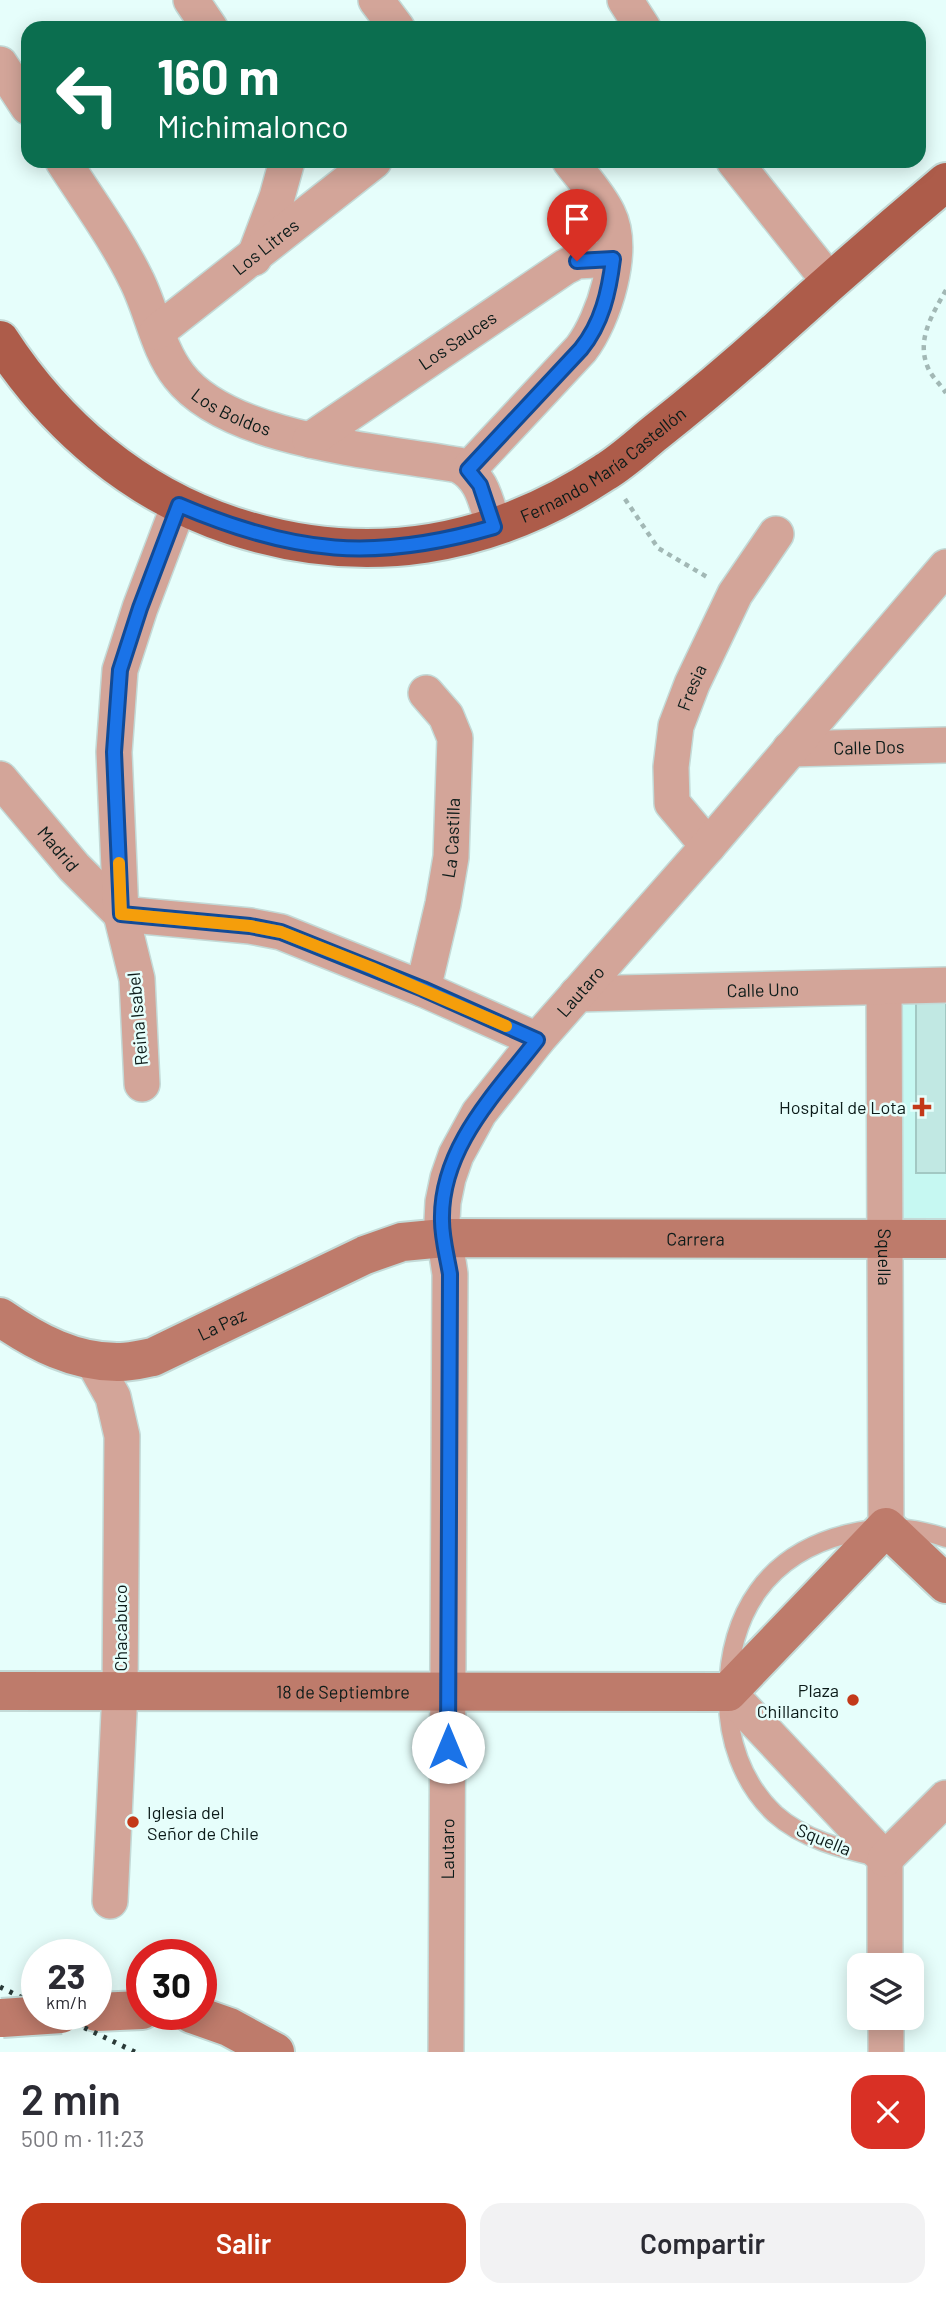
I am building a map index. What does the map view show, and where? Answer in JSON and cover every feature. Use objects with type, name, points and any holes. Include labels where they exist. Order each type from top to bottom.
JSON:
[{"type":"main road","name":"Fernando María Castellón","points":[[0,340],[43,397],[90,445],[124,472],[179,505],[282,540],[314,546],[351,550],[424,544],[494,527],[547,505],[607,471],[718,383],[946,182]]},
{"type":"street","points":[[191,0],[205,21]]},
{"type":"street","points":[[376,0],[392,21]]},
{"type":"street","points":[[625,0],[638,21]]},
{"type":"street","points":[[0,64],[21,96]]},
{"type":"street","name":"Los Boldos","points":[[67,168],[138,281],[170,364],[181,378],[210,404],[267,428],[310,440],[448,463],[468,470]]},
{"type":"street","points":[[254,258],[285,168]]},
{"type":"street","name":"Los Litres","points":[[158,332],[365,168]]},
{"type":"street","points":[[494,527],[480,485],[468,470],[589,339],[603,311],[613,259],[614,238],[609,215],[575,168]]},
{"type":"street","points":[[740,168],[830,282]]},
{"type":"street","name":"Los Sauces","points":[[310,440],[565,267],[577,261],[613,259]]},
{"type":"street","name":"Reina Isabel","points":[[142,1084],[137,979],[121,914],[114,752],[120,670],[179,505]]},
{"type":"street","name":"Fresia","points":[[708,846],[673,803],[671,767],[676,726],[735,594],[776,534]]},
{"type":"street","name":"Lautaro","points":[[446,2052],[450,1274],[444,1238],[443,1202],[447,1178],[456,1155],[479,1114],[537,1040],[708,846],[946,567]]},
{"type":"street","name":"La Castilla","points":[[423,989],[451,857],[455,738],[446,716],[426,693]]},
{"type":"street","name":"Calle Dos","points":[[790,748],[946,745]]},
{"type":"street","name":"Madrid","points":[[0,779],[51,841],[121,914]]},
{"type":"street","points":[[121,914],[250,926],[281,932],[423,989],[537,1040]]},
{"type":"street","name":"Calle Uno","points":[[577,994],[946,985]]},
{"type":"street","name":"Squella","points":[[884,987],[886,1527]]},
{"type":"street","name":"Carrera","points":[[444,1238],[946,1239]]},
{"type":"street","name":"La Paz","points":[[0,1317],[17,1346],[65,1353],[93,1361],[122,1362],[153,1357],[383,1247],[402,1242],[444,1238]]},
{"type":"street","name":"Chacabuco","points":[[93,1361],[113,1396],[121,1436],[120,1691],[110,1901]]},
{"type":"street","points":[[728,1692],[886,1527],[946,1584]]},
{"type":"street","name":"18 de Septiembre","points":[[0,1691],[728,1692]]},
{"type":"street","name":"Squella","points":[[728,1692],[885,1859]]},
{"type":"street","points":[[885,1953],[885,1859],[946,1798]]},
{"type":"street","points":[[1,2018],[21,2017]]},
{"type":"street","points":[[217,2023],[275,2052]]},
{"type":"street","points":[[886,2030],[886,2052]]},
{"type":"lane","name":"Squella","points":[[885,1859],[814,1838],[792,1827],[775,1814],[747,1778],[736,1753],[727,1709],[728,1670],[736,1633],[754,1596],[780,1566],[815,1544],[886,1527],[908,1527],[946,1538]]},
{"type":"path","points":[[946,290],[925,330],[924,352],[929,369],[946,393]]},
{"type":"path","points":[[607,471],[657,548],[735,594]]},
{"type":"shaded area","name":"Hospital de Lota","points":[[899,995],[946,995],[946,1218],[895,1218]]},
{"type":"building","points":[[916,1000],[946,1000],[946,1173],[916,1173]]},
{"type":"railway","points":[[0,1987],[21,1997]]},
{"type":"railway","points":[[89,2030],[135,2052]]},
{"type":"slow traffic","points":[[119,863],[121,914],[250,926],[281,932],[423,989],[506,1026]]},
{"type":"place","name":"Hospital de Lota","points":[[922,1107]]},
{"type":"place","name":"Plaza Chillancito","points":[[853,1700]]},
{"type":"place","name":"Iglesia del Señor de Chile","points":[[133,1822]]},
{"type":"route","points":[[448,1747],[450,1274],[442,1220],[443,1202],[447,1178],[466,1134],[537,1040],[423,989],[281,932],[250,926],[121,914],[114,752],[120,670],[179,505],[282,540],[351,550],[424,544],[494,527],[480,485],[468,470],[581,349],[595,328],[603,311],[613,259],[577,261]]}]
